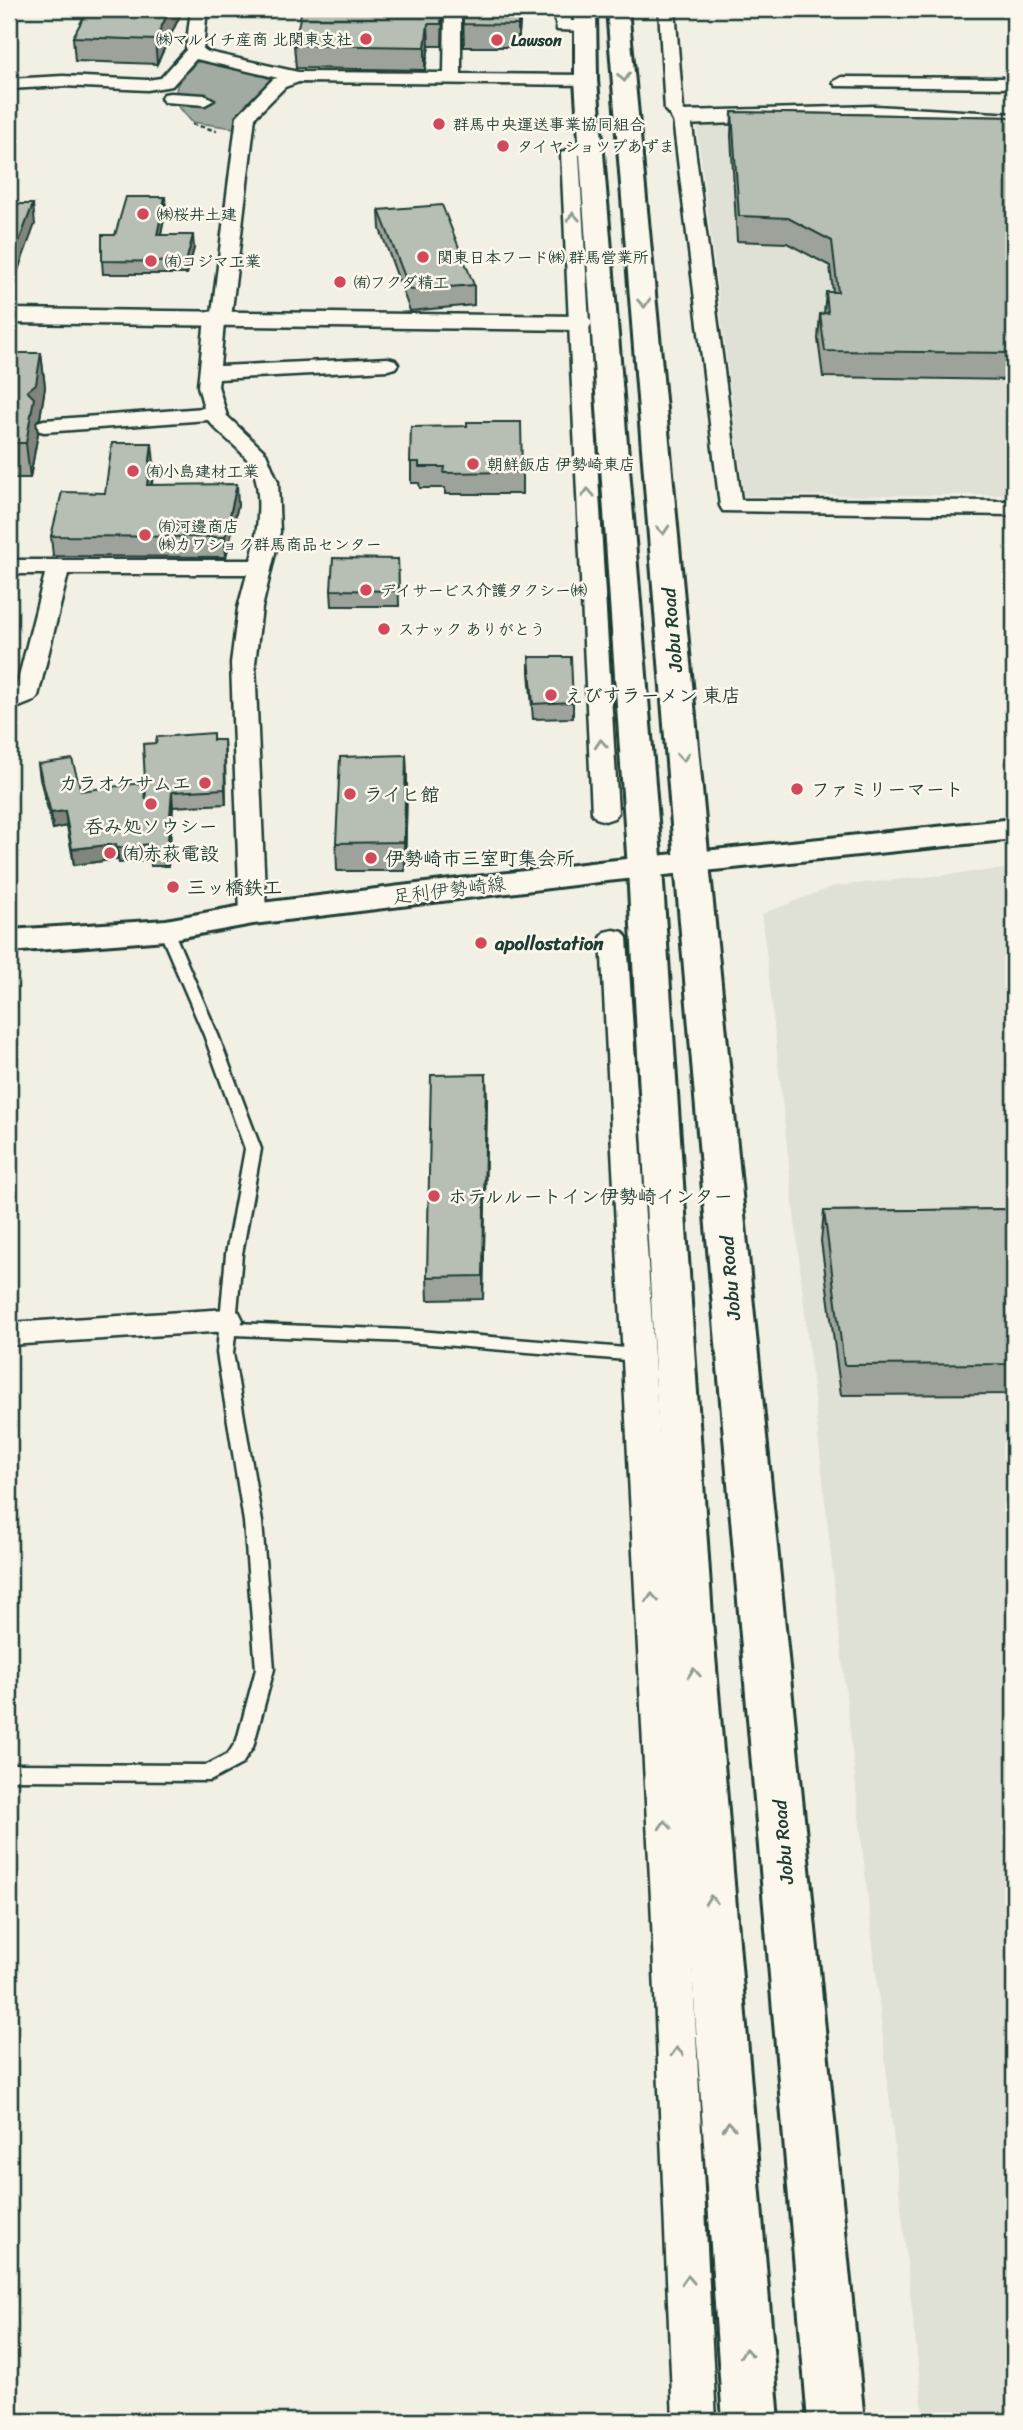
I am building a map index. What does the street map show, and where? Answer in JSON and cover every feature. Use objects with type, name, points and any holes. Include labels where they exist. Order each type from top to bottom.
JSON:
[{"type":"main road","name":"Jobu Road","points":[[588,13],[586,80],[590,141],[645,869],[691,1632],[751,2421]]},
{"type":"main road","name":"Jobu Road","points":[[588,13],[692,863],[836,2421]]},
{"type":"main road","name":"足利伊勢崎線","points":[[9,941],[166,930],[253,914],[607,871],[1014,829]]},
{"type":"street","points":[[9,84],[63,81],[147,85],[166,82],[194,51],[199,9]]},
{"type":"street","points":[[452,79],[453,9]]},
{"type":"street","points":[[667,9],[674,110],[682,118],[731,506],[1014,508]]},
{"type":"street","points":[[194,51],[203,56],[298,77],[586,80]]},
{"type":"street","points":[[253,914],[243,663],[250,608],[269,532],[267,482],[258,458],[217,418],[208,386],[246,116],[279,83],[298,77]]},
{"type":"street","points":[[842,82],[1014,83]]},
{"type":"street","points":[[170,98],[205,100]]},
{"type":"street","points":[[682,118],[875,112],[1014,121]]},
{"type":"street","points":[[590,141],[570,153],[605,813]]},
{"type":"street","points":[[9,316],[580,323]]},
{"type":"street","points":[[209,373],[388,364]]},
{"type":"street","points":[[44,426],[215,413]]},
{"type":"street","points":[[9,567],[261,567]]},
{"type":"street","points":[[9,705],[26,696],[58,568]]},
{"type":"street","points":[[596,664],[632,689]]},
{"type":"street","points":[[614,938],[669,1885],[695,2421]]},
{"type":"street","points":[[627,1144],[660,1110]]},
{"type":"street","points":[[9,1334],[228,1325]]},
{"type":"lane","points":[[9,1772],[210,1773],[235,1759],[246,1742],[265,1669],[253,1522],[225,1353],[234,1254],[253,1149],[211,1035],[166,930]]},
{"type":"lane","points":[[228,1325],[407,1336],[638,1356]]},
{"type":"shaded area","points":[[203,61],[261,74],[274,82],[238,116],[234,128],[192,122],[175,102],[177,85],[195,63]]},
{"type":"shaded area","points":[[696,122],[1014,130],[1014,495],[744,496]]},
{"type":"shaded area","points":[[1014,868],[1014,2421],[924,2421],[762,914],[834,886]]},
{"type":"building","points":[[88,9],[170,9],[155,40],[73,37]]},
{"type":"building","name":"㈱マルイチ産商 北関東支社","points":[[302,9],[442,9],[441,24],[428,24],[425,47],[294,45]]},
{"type":"building","points":[[463,9],[519,9],[518,25],[463,24]]},
{"type":"building","points":[[732,112],[1014,117],[1014,353],[825,351],[820,314],[828,313],[826,292],[838,292],[832,241],[788,218],[739,216]]},
{"type":"building","points":[[126,197],[165,197],[157,235],[193,235],[186,262],[102,261],[102,235],[115,235]]},
{"type":"building","points":[[9,204],[33,204],[9,268]]},
{"type":"building","name":"関東日本フード㈱ 群馬営業所","points":[[442,205],[474,285],[410,290],[379,210]]},
{"type":"building","points":[[9,353],[41,353],[36,384],[27,391],[34,398],[26,443],[9,443]]},
{"type":"building","points":[[467,422],[521,422],[522,472],[444,473],[445,467],[419,467],[419,462],[410,462],[411,427],[467,426]]},
{"type":"building","points":[[112,443],[152,443],[147,485],[237,484],[225,537],[51,536],[62,492],[105,493]]},
{"type":"building","points":[[333,558],[398,559],[399,591],[331,590]]},
{"type":"building","name":"えびすラーメン 東店","points":[[529,657],[571,657],[573,702],[533,704]]},
{"type":"building","points":[[213,733],[213,740],[224,740],[225,789],[172,792],[167,851],[150,850],[149,844],[117,848],[116,844],[72,849],[65,811],[51,813],[38,764],[72,759],[81,791],[141,783],[146,799],[143,744],[156,743],[157,737]]},
{"type":"building","points":[[406,755],[404,842],[336,843],[340,757]]},
{"type":"building","points":[[486,1074],[483,1276],[427,1277],[431,1075]]},
{"type":"building","points":[[1014,1209],[1014,1364],[844,1365],[824,1211]]},
{"type":"place","name":"㈱マルイチ産商 北関東支社","points":[[366,39]]},
{"type":"place","name":"Lawson","points":[[497,40]]},
{"type":"place","name":"群馬中央運送事業協同組合","points":[[439,124]]},
{"type":"place","name":"タイヤショツプあずま","points":[[503,146]]},
{"type":"place","name":"㈱桜井土建","points":[[143,214]]},
{"type":"place","name":"関東日本フード㈱ 群馬営業所","points":[[423,257]]},
{"type":"place","name":"㈲コジマ工業","points":[[151,261]]},
{"type":"place","name":"㈲フクダ精工","points":[[340,282]]},
{"type":"place","name":"朝鮮飯店 伊勢崎東店","points":[[473,464]]},
{"type":"place","name":"㈲小島建材工業","points":[[133,471]]},
{"type":"place","name":"㈲河邊商店 ㈱カワショク群馬商品センター","points":[[145,535]]},
{"type":"place","name":"デイサービス介護タクシー㈱","points":[[366,590]]},
{"type":"place","name":"スナック ありがとう","points":[[384,629]]},
{"type":"place","name":"えびすラーメン 東店","points":[[551,695]]},
{"type":"place","name":"カラオケサムエ","points":[[205,783]]},
{"type":"place","name":"ファミリーマート","points":[[797,789]]},
{"type":"place","name":"ライヒ館","points":[[350,794]]},
{"type":"place","name":"呑み処ソウシー","points":[[151,804]]},
{"type":"place","name":"㈲赤萩電設","points":[[110,853]]},
{"type":"place","name":"伊勢崎市三室町集会所","points":[[371,858]]},
{"type":"place","name":"三ッ橋鉄工","points":[[173,887]]},
{"type":"place","name":"apollostation","points":[[481,943]]},
{"type":"place","name":"ホテルルートイン伊勢崎インター","points":[[434,1196]]}]
